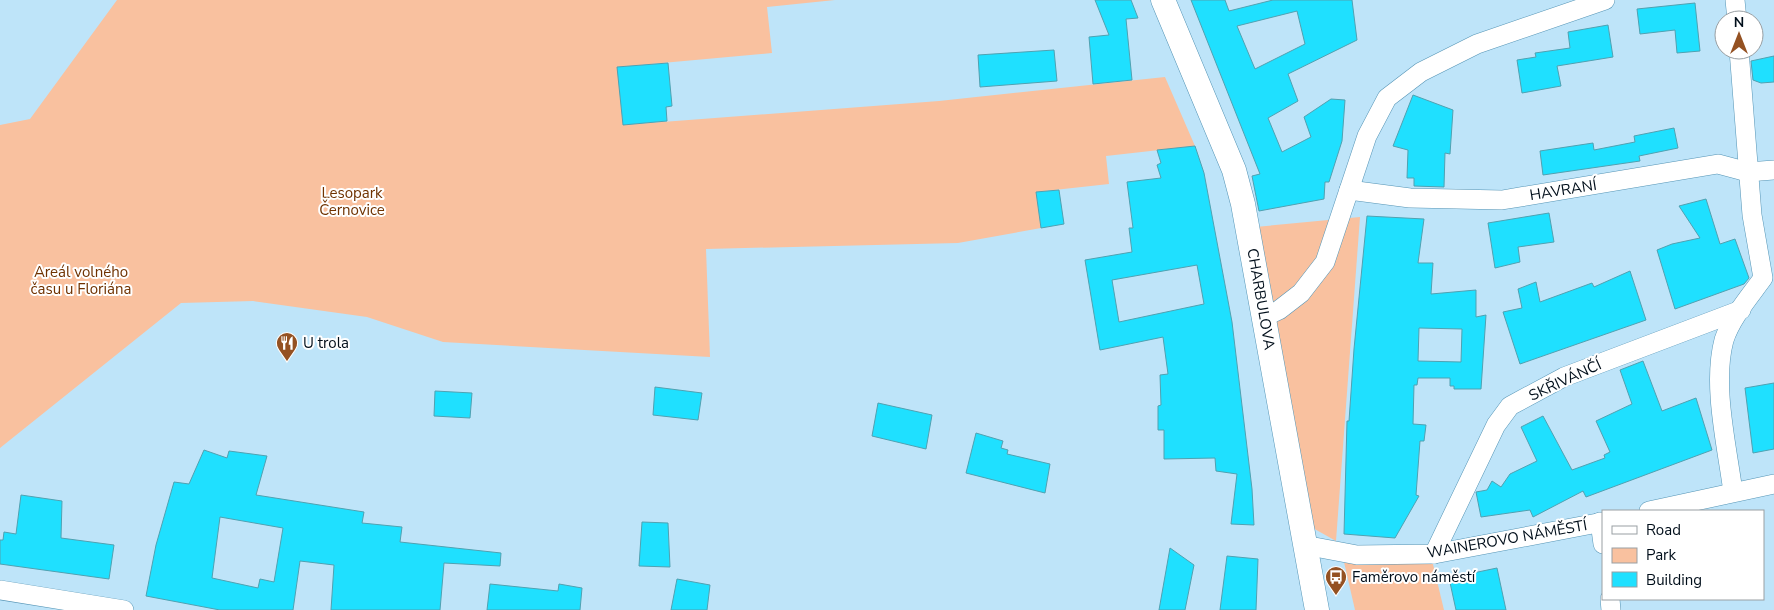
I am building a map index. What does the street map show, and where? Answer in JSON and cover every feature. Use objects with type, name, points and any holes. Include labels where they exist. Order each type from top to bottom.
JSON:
[{"type":"street","name":"CHARBULOVA","points":[[1163,0],[1234,170],[1264,317],[1317,610]]},
{"type":"street","points":[[1264,317],[1279,310],[1301,293],[1325,262],[1367,136],[1387,98],[1421,72],[1477,44],[1605,0]]},
{"type":"street","points":[[1733,492],[1719,385],[1724,339],[1763,278],[1748,172],[1740,60]]},
{"type":"street","name":"HAVRANÍ","points":[[1349,190],[1410,198],[1502,200],[1718,164],[1748,172],[1774,170]]},
{"type":"street","name":"SKŘIVÁNČÍ","points":[[1434,554],[1496,425],[1510,406],[1564,377],[1741,310]]},
{"type":"street","points":[[1653,510],[1774,484]]},
{"type":"street","name":"WAINEROVO NÁMĚSTÍ","points":[[1304,545],[1357,555],[1434,554],[1601,522]]},
{"type":"street","points":[[0,590],[124,610]]},
{"type":"green space","points":[[117,0],[835,0],[767,7],[772,53],[618,67],[623,125],[939,101],[1165,77],[1195,146],[1106,156],[1109,184],[1036,192],[1041,228],[958,243],[706,249],[710,357],[443,342],[367,317],[253,301],[181,303],[0,448],[0,125],[30,119]]},
{"type":"green space","points":[[1360,217],[1336,541],[1311,527],[1255,227]]},
{"type":"green space","points":[[1432,560],[1444,610],[1355,610],[1344,562]]},
{"type":"building","points":[[1095,0],[1131,0],[1138,18],[1126,19],[1132,80],[1093,84],[1089,37],[1109,35]]},
{"type":"building","points":[[1191,0],[1225,0],[1229,11],[1273,0],[1352,0],[1357,40],[1288,74],[1298,101],[1268,118],[1282,152],[1311,137],[1304,117],[1331,99],[1345,100],[1342,141],[1329,182],[1325,182],[1324,199],[1259,211],[1252,176],[1260,174]],"holes":[[[1297,11],[1305,44],[1255,69],[1237,26]]]},
{"type":"building","points":[[1695,3],[1700,51],[1677,53],[1675,30],[1640,34],[1637,9]]},
{"type":"building","points":[[1608,25],[1613,57],[1557,66],[1561,86],[1522,93],[1517,60],[1536,57],[1535,53],[1570,48],[1568,32]]},
{"type":"building","points":[[1054,50],[1057,81],[980,87],[978,55]]},
{"type":"building","points":[[1774,56],[1774,82],[1761,83],[1753,80],[1751,61],[1764,60],[1764,58]]},
{"type":"building","points":[[668,63],[672,106],[666,107],[667,121],[623,125],[617,67]]},
{"type":"building","points":[[1413,95],[1453,110],[1450,154],[1445,153],[1444,187],[1414,186],[1414,178],[1407,178],[1408,150],[1393,146]]},
{"type":"building","points":[[1674,128],[1678,148],[1639,156],[1640,161],[1543,175],[1540,151],[1593,143],[1594,150],[1635,142],[1634,136]]},
{"type":"building","points":[[1195,146],[1204,173],[1232,322],[1252,489],[1254,525],[1231,524],[1237,474],[1216,471],[1215,458],[1164,459],[1164,430],[1158,430],[1158,406],[1161,405],[1160,375],[1168,374],[1163,337],[1100,350],[1085,260],[1132,252],[1129,228],[1133,228],[1127,182],[1161,178],[1157,165],[1161,163],[1157,150]],"holes":[[[1197,265],[1204,304],[1119,322],[1112,280]]]},
{"type":"building","points":[[1059,190],[1064,224],[1041,228],[1036,192]]},
{"type":"building","points":[[1706,199],[1720,244],[1735,239],[1749,278],[1744,284],[1675,309],[1657,250],[1672,244],[1700,238],[1679,206]]},
{"type":"building","points":[[1549,213],[1554,242],[1518,247],[1520,262],[1495,268],[1488,223]]},
{"type":"building","points":[[1367,216],[1424,219],[1418,263],[1433,263],[1431,294],[1476,290],[1476,317],[1486,315],[1481,389],[1454,389],[1454,386],[1450,386],[1450,378],[1418,378],[1417,385],[1414,385],[1413,424],[1426,425],[1424,441],[1420,441],[1416,495],[1419,496],[1395,538],[1344,534],[1347,421],[1349,421]],"holes":[[[1419,328],[1462,329],[1461,362],[1418,361]]]},
{"type":"building","points":[[1630,271],[1646,320],[1520,364],[1503,312],[1522,308],[1518,289],[1536,282],[1540,302],[1592,283],[1594,287]]},
{"type":"building","points":[[1643,361],[1662,411],[1696,398],[1712,450],[1586,497],[1583,491],[1533,517],[1530,510],[1481,517],[1476,492],[1487,490],[1492,481],[1501,487],[1510,474],[1537,461],[1521,427],[1543,416],[1572,470],[1605,458],[1604,455],[1610,452],[1596,421],[1632,404],[1620,370]]},
{"type":"building","points":[[1774,383],[1774,449],[1753,453],[1745,388]]},
{"type":"building","points":[[655,387],[702,393],[698,420],[653,415]]},
{"type":"building","points":[[435,391],[472,393],[470,418],[434,416]]},
{"type":"building","points":[[878,403],[932,415],[926,449],[872,436]]},
{"type":"building","points":[[976,433],[1003,441],[1001,448],[1008,450],[1007,454],[1050,464],[1045,493],[966,473]]},
{"type":"building","points":[[204,450],[227,458],[229,451],[267,456],[256,495],[364,512],[362,523],[402,527],[400,542],[501,553],[500,566],[444,563],[440,610],[331,610],[334,565],[300,561],[293,610],[220,610],[146,596],[156,545],[174,482],[189,484]],"holes":[[[220,517],[283,528],[274,582],[260,579],[258,588],[212,578]]]},
{"type":"building","points":[[21,495],[62,501],[61,538],[114,545],[109,579],[0,564],[0,540],[3,540],[4,532],[16,534]]},
{"type":"building","points":[[642,522],[668,523],[670,567],[639,566]]},
{"type":"building","points":[[1170,548],[1194,565],[1185,610],[1159,610]]},
{"type":"building","points":[[1227,556],[1258,559],[1256,610],[1220,610]]},
{"type":"building","points":[[1497,568],[1506,610],[1456,610],[1449,578]]},
{"type":"building","points":[[677,579],[710,585],[707,610],[671,610]]},
{"type":"building","points":[[490,584],[558,591],[559,584],[582,588],[580,610],[487,610]]},
{"type":"place","name":"U trola","points":[[287,362]]},
{"type":"place","name":"Faměrovo náměstí","points":[[1336,596]]},
{"type":"park label","name":"Lesopark Černovice","points":[[352,202]]},
{"type":"park label","name":"Areál volného času u Floriána","points":[[81,280]]}]
